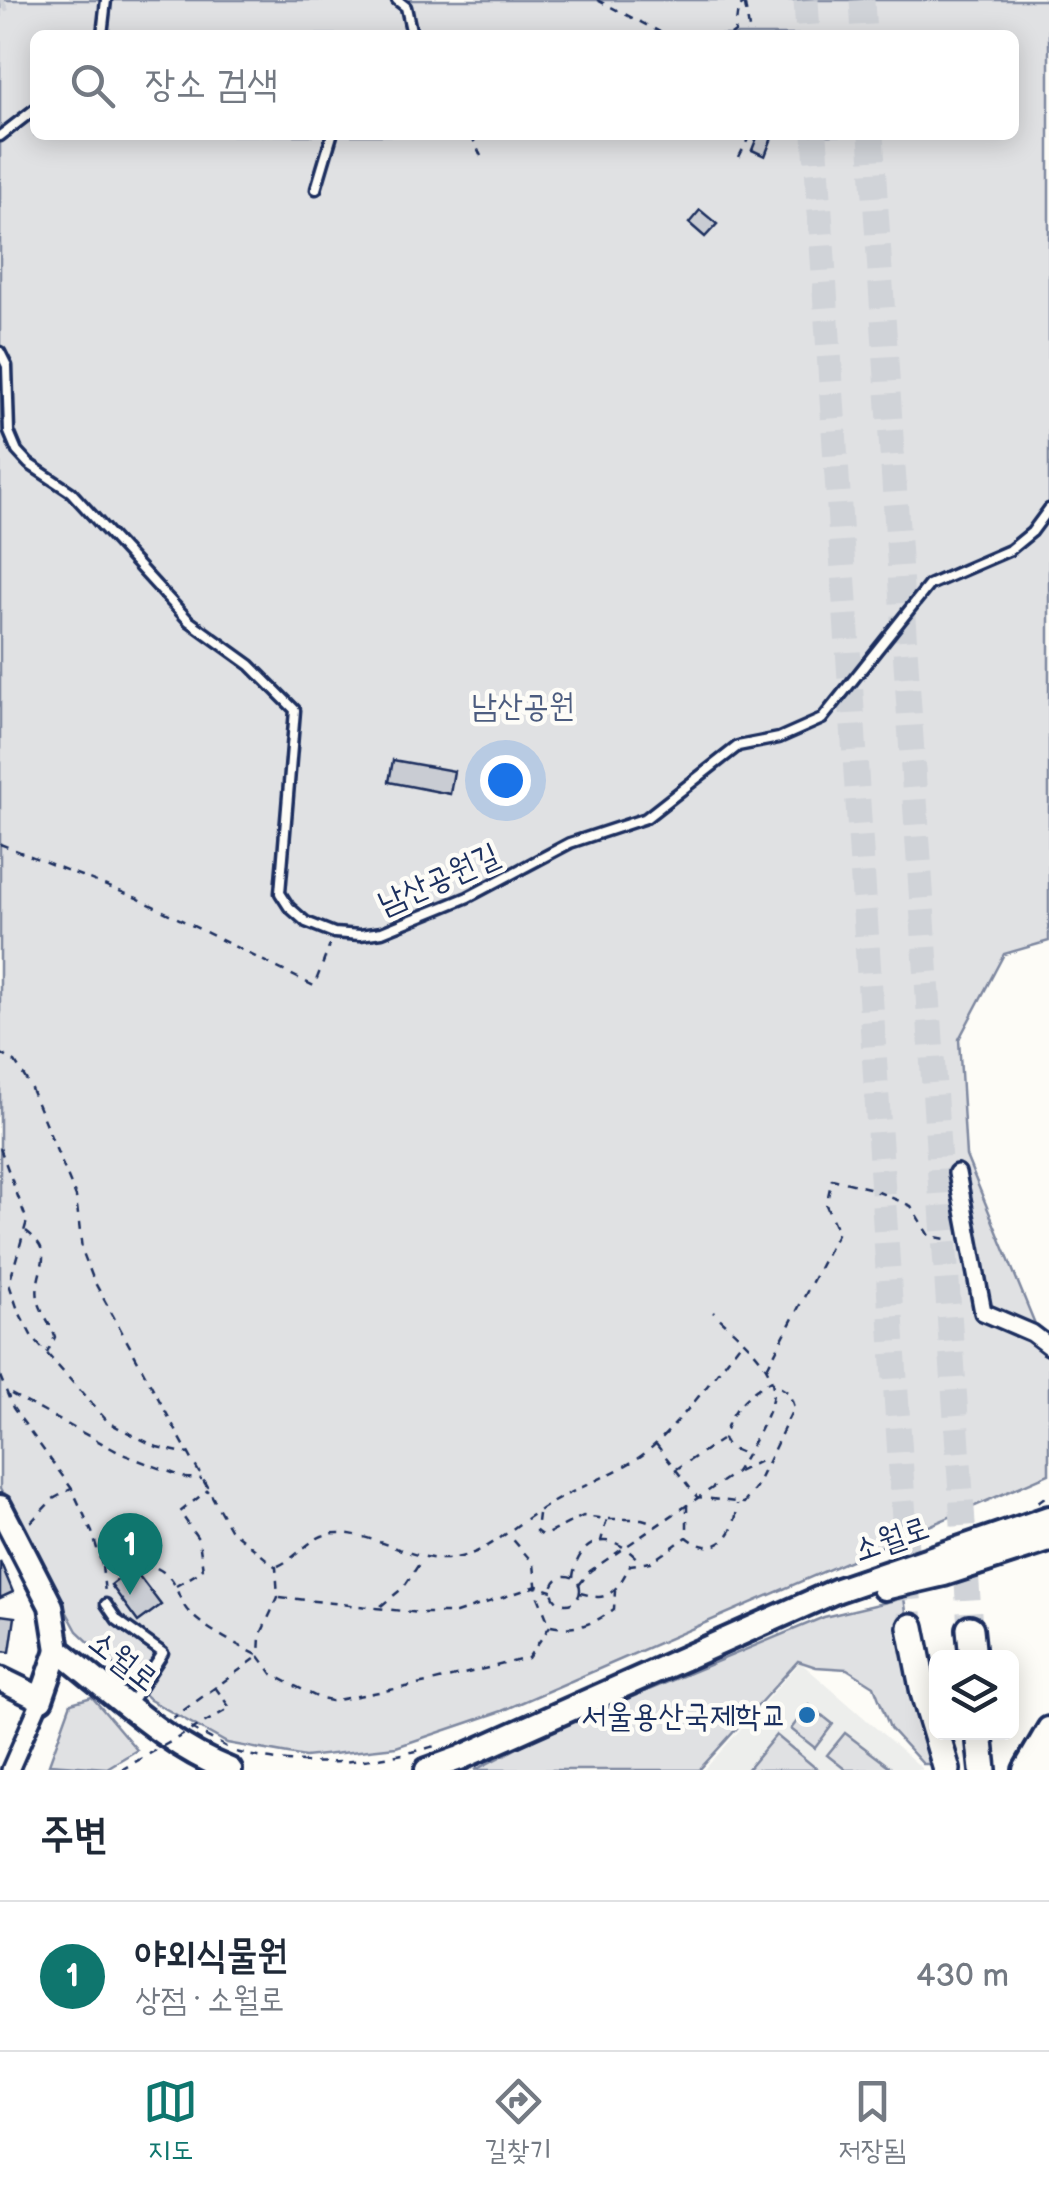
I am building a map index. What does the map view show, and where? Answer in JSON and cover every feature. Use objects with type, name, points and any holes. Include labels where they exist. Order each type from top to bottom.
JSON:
[{"type":"main road","name":"소월로","points":[[0,1507],[51,1606],[58,1650],[159,1730],[203,1760],[230,1770]]},
{"type":"main road","name":"소월로","points":[[426,1770],[838,1590],[1043,1510]]},
{"type":"main road","name":"소월로","points":[[756,1626],[856,1595],[944,1574],[1049,1540]]},
{"type":"main road","points":[[911,1628],[924,1693],[947,1770]]},
{"type":"main road","points":[[970,1629],[971,1650]]},
{"type":"main road","points":[[0,1679],[41,1699],[58,1650]]},
{"type":"main road","points":[[1025,1770],[1049,1728]]},
{"type":"main road","points":[[980,1740],[982,1765]]},
{"type":"main road","points":[[1044,1770],[1049,1750]]},
{"type":"street","points":[[957,1173],[983,1312],[1032,1332],[1049,1346]]},
{"type":"street","points":[[10,1770],[41,1699]]},
{"type":"lane","points":[[103,30],[106,0]]},
{"type":"lane","points":[[397,0],[406,7],[411,30]]},
{"type":"lane","points":[[0,136],[30,113]]},
{"type":"lane","points":[[316,188],[330,140]]},
{"type":"lane","points":[[0,352],[7,366],[9,432],[16,451],[72,492],[189,621],[250,664],[295,710],[280,892],[289,907],[306,922],[334,933]]},
{"type":"lane","name":"남산공원길","points":[[334,933],[360,936],[382,932],[468,896],[570,843],[646,818],[738,746],[779,738],[822,719],[929,585],[1010,550],[1032,532],[1049,509]]},
{"type":"lane","points":[[106,1604],[118,1620],[163,1653],[130,1705]]},
{"type":"path","points":[[597,0],[656,30]]},
{"type":"path","points":[[735,30],[738,8],[747,2],[750,30]]},
{"type":"path","points":[[473,140],[481,156]]},
{"type":"path","points":[[740,157],[748,140]]},
{"type":"path","points":[[0,844],[137,898],[314,986],[334,933]]},
{"type":"path","points":[[0,1052],[15,1062],[29,1084],[76,1197],[82,1250],[94,1281],[230,1528],[276,1567],[278,1597],[260,1636],[259,1656]]},
{"type":"path","points":[[0,1148],[27,1221],[9,1284],[32,1337],[109,1423],[157,1447],[190,1454]]},
{"type":"path","points":[[766,1369],[838,1232],[826,1206],[832,1178],[869,1188],[910,1206],[929,1236],[968,1243]]},
{"type":"path","points":[[25,1230],[44,1252],[38,1299],[55,1336],[47,1354]]},
{"type":"path","points":[[713,1312],[766,1369],[773,1394],[736,1472]]},
{"type":"path","points":[[276,1567],[322,1536],[345,1534],[366,1537],[422,1559],[478,1553],[509,1535],[538,1510],[642,1455],[742,1341]]},
{"type":"path","points":[[0,1376],[14,1408],[72,1488],[102,1565],[106,1604]]},
{"type":"path","points":[[675,1470],[722,1439],[744,1396],[770,1381]]},
{"type":"path","points":[[656,1443],[697,1497],[744,1504],[794,1407],[789,1393],[770,1381]]},
{"type":"path","points":[[10,1393],[122,1454],[186,1478],[202,1479]]},
{"type":"path","points":[[722,1439],[728,1447],[747,1455]]},
{"type":"path","points":[[278,1597],[420,1613],[456,1613],[537,1586],[552,1591],[556,1600],[566,1604],[575,1601],[580,1584],[590,1571],[736,1472],[768,1457]]},
{"type":"path","points":[[15,1536],[53,1499],[72,1488]]},
{"type":"path","points":[[174,1586],[203,1570],[199,1540],[180,1512],[208,1489]]},
{"type":"path","points":[[1043,1510],[1049,1494]]},
{"type":"path","points":[[687,1537],[706,1547],[720,1545],[737,1519],[737,1502]]},
{"type":"path","points":[[687,1504],[687,1537]]},
{"type":"path","points":[[538,1510],[536,1531],[544,1536],[583,1516],[642,1519],[658,1524]]},
{"type":"path","points":[[601,1542],[606,1519]]},
{"type":"path","points":[[509,1535],[534,1564],[550,1626]]},
{"type":"path","points":[[580,1593],[598,1597],[614,1589],[630,1564],[652,1562],[687,1537]]},
{"type":"path","points":[[573,1578],[576,1559],[585,1549],[601,1542],[615,1542],[642,1562]]},
{"type":"path","points":[[380,1607],[404,1587],[422,1559]]},
{"type":"path","points":[[102,1565],[146,1563],[172,1580],[188,1610],[259,1656],[273,1676],[330,1701],[528,1658],[550,1626]]},
{"type":"path","points":[[552,1591],[558,1578],[573,1578],[580,1584]]},
{"type":"path","points":[[550,1626],[569,1630],[602,1618],[614,1610],[614,1589]]},
{"type":"path","points":[[159,1730],[259,1656]]},
{"type":"path","points":[[122,1770],[230,1708],[214,1686]]},
{"type":"path","points":[[188,1726],[235,1752],[314,1764],[413,1752],[449,1742]]},
{"type":"shaded area","name":"서울용산국제학교","points":[[800,1662],[922,1768],[922,1770],[704,1770]]},
{"type":"green space","name":"남산공원","points":[[0,0],[1049,0],[1049,941],[1004,954],[959,1039],[966,1156],[1049,1358],[1049,1474],[502,1711],[396,1747],[305,1757],[227,1743],[150,1700],[77,1631],[0,1489]]},
{"type":"green space","points":[[904,1598],[929,1764],[923,1764],[890,1728],[874,1686],[847,1669],[816,1667],[798,1661],[699,1770],[475,1770],[548,1732],[824,1617]]},
{"type":"green space","points":[[92,1697],[137,1750],[107,1768],[49,1764],[71,1703]]},
{"type":"green space","points":[[809,1705],[833,1724],[815,1748],[791,1729]]},
{"type":"green space","points":[[845,1733],[890,1767],[888,1770],[846,1770],[827,1755]]},
{"type":"green space","points":[[776,1735],[818,1770],[747,1770]]},
{"type":"building","points":[[756,140],[771,140],[765,156],[752,150]]},
{"type":"building","points":[[700,210],[717,224],[705,237],[689,223]]},
{"type":"building","points":[[393,760],[454,771],[450,794],[389,782]]},
{"type":"building","points":[[0,1561],[13,1592],[0,1598]]},
{"type":"building","points":[[133,1568],[161,1605],[138,1622],[111,1585]]},
{"type":"building","points":[[0,1615],[15,1617],[10,1652],[0,1651]]},
{"type":"tunnel","points":[[0,2],[4,0]]},
{"type":"tunnel","points":[[806,0],[808,30]]},
{"type":"tunnel","points":[[862,0],[864,30]]},
{"type":"tunnel","points":[[815,140],[911,1627]]},
{"type":"tunnel","points":[[871,140],[970,1629]]},
{"type":"place","name":"야외식물원","points":[[130,1595]]},
{"type":"place","name":"서울용산국제학교","points":[[807,1715]]}]
